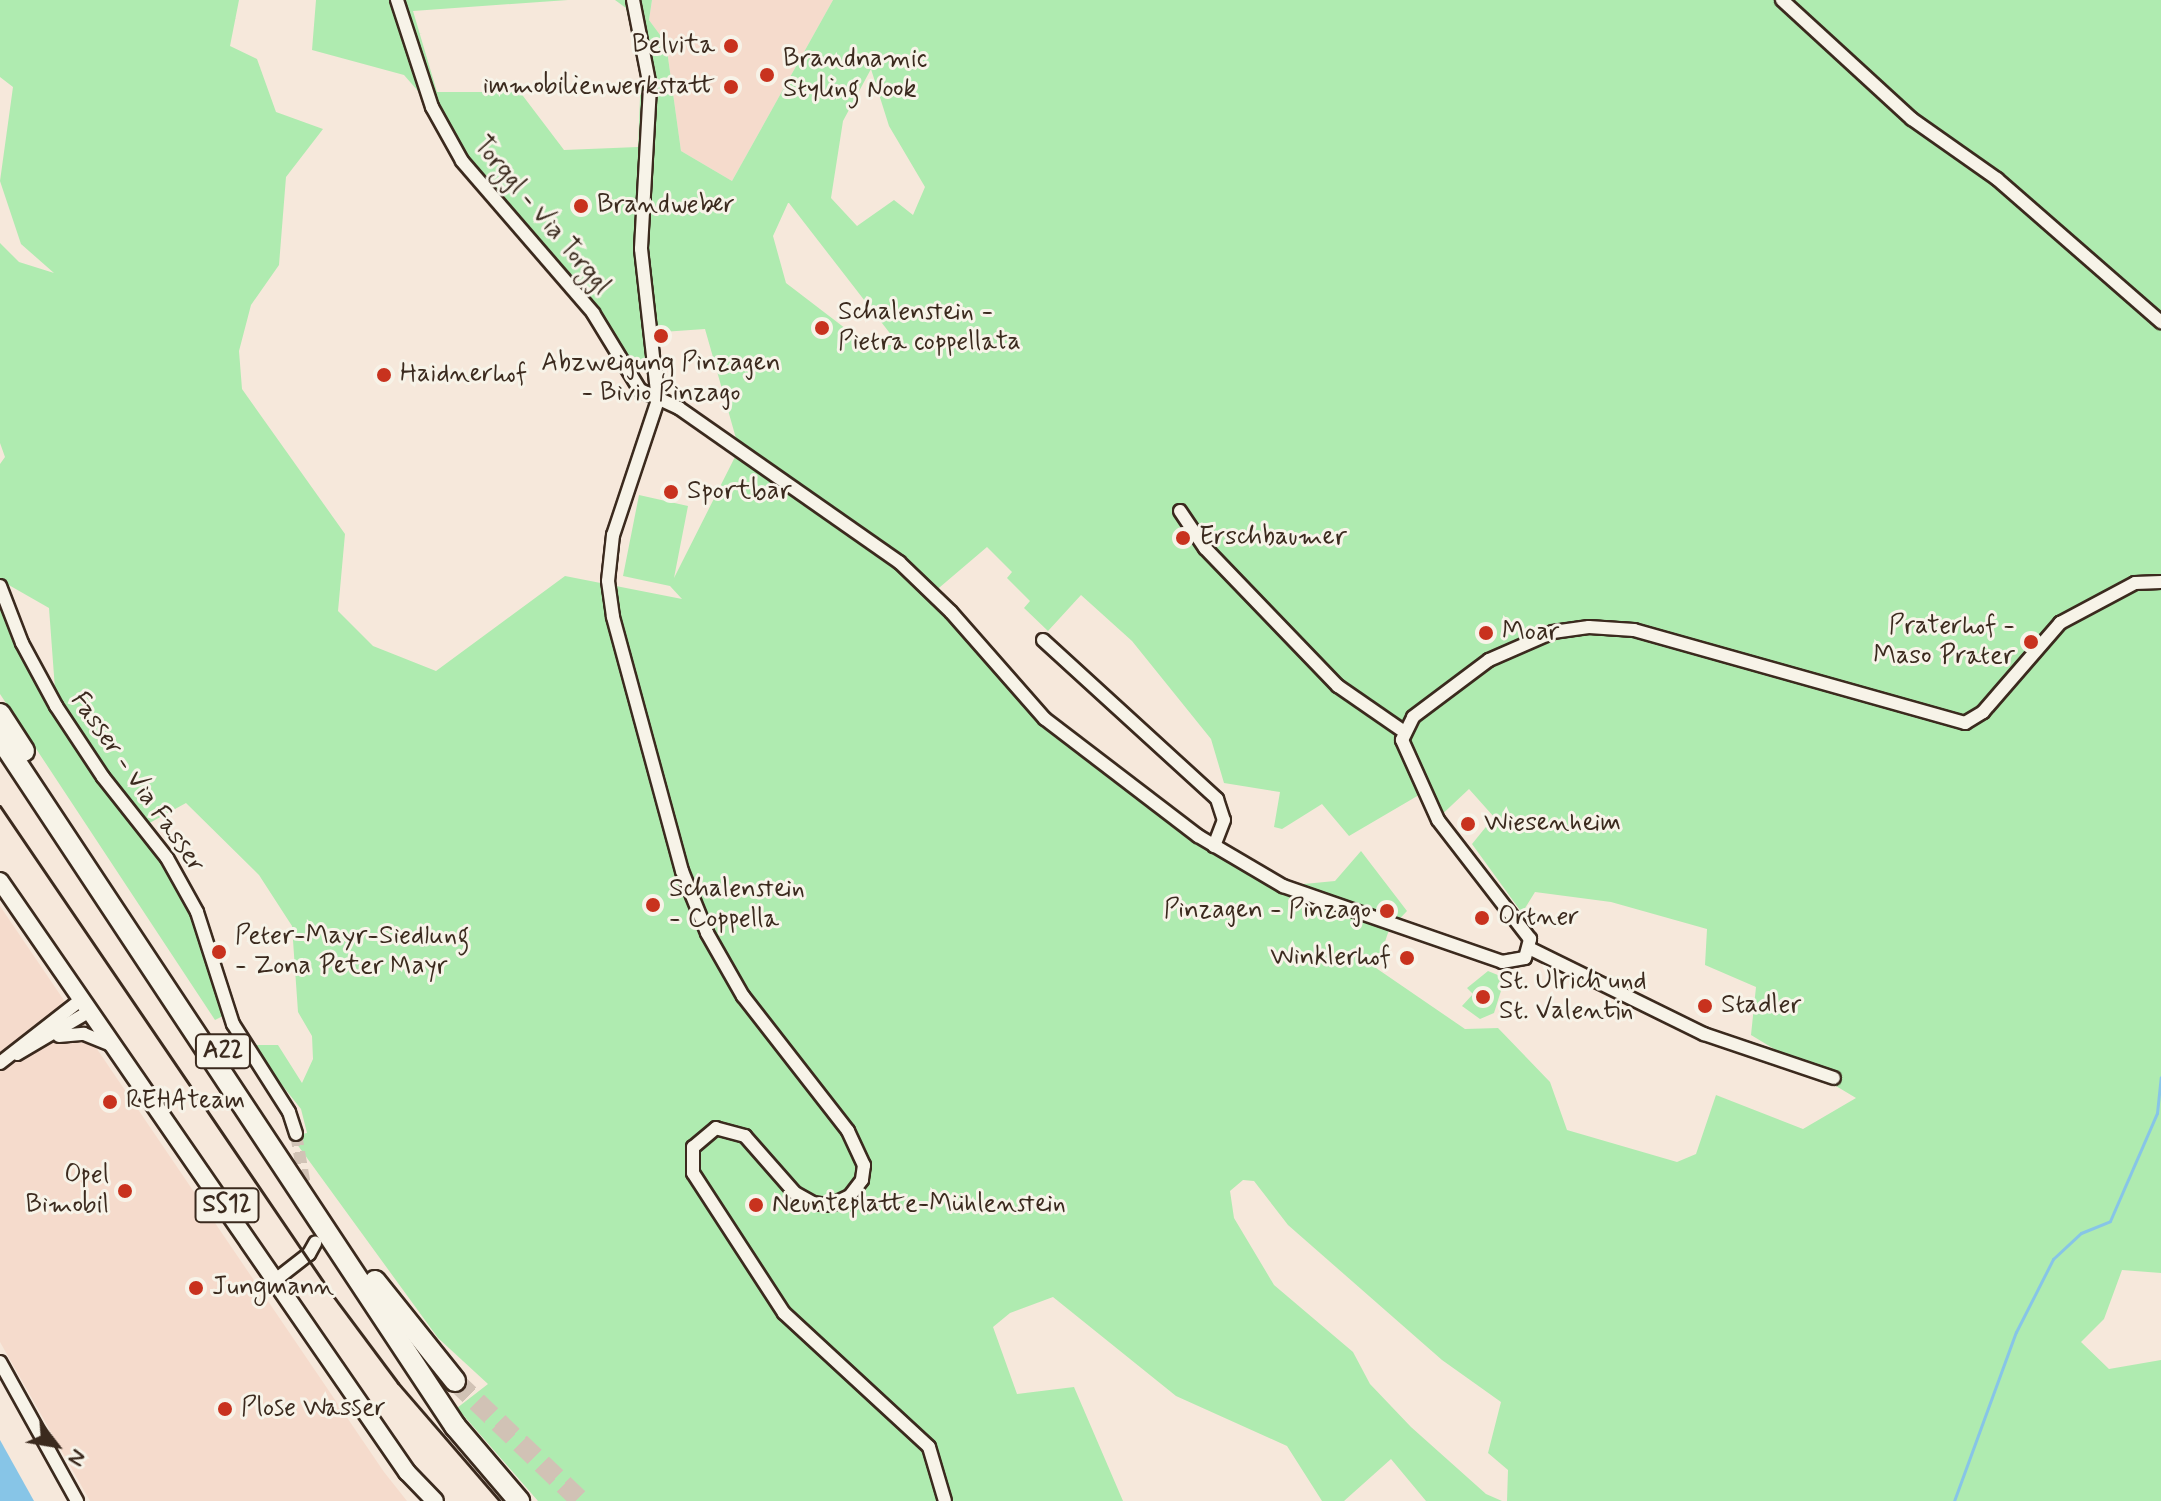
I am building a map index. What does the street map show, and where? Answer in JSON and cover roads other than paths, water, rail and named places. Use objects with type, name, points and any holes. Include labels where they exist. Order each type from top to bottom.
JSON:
[{"type":"highway","name":"A22","points":[[0,714],[373,1279],[455,1381]]},
{"type":"highway","name":"A22","points":[[0,738],[455,1426],[519,1501]]},
{"type":"main road","name":"SS12","points":[[0,881],[278,1278],[407,1472],[435,1501]]},
{"type":"main road","name":"SS12","points":[[407,1472],[419,1501]]},
{"type":"street","name":"Torggl - Via Torggl","points":[[397,0],[432,107],[462,161],[593,313],[634,383],[658,400],[710,428],[899,562],[951,612],[1045,719],[1117,779],[1214,846],[1283,886],[1502,962],[1520,961],[1531,949]]},
{"type":"street","points":[[633,0],[650,87],[641,249],[658,400],[609,556],[613,617],[682,871],[707,933],[743,996],[848,1131],[864,1165],[862,1180],[850,1196],[831,1205],[813,1203],[795,1193],[745,1136],[716,1128],[693,1147],[693,1173],[784,1313],[929,1447],[945,1501]]},
{"type":"street","points":[[1782,0],[1912,119],[1997,179],[2161,322]]},
{"type":"street","points":[[1180,511],[1205,548],[1338,686],[1403,731],[1406,753],[1431,809],[1525,931],[1531,949],[1704,1034],[1834,1078]]},
{"type":"street","points":[[1403,731],[1443,691],[1511,647],[1553,632],[1589,627],[1652,633],[1965,723],[1983,712],[2060,623],[2135,583],[2161,582]]},
{"type":"street","name":"Fasser - Via Fasser","points":[[0,586],[22,643],[56,706],[89,758],[167,858],[197,912],[233,1024],[289,1112],[296,1134]]},
{"type":"street","points":[[1043,640],[1217,799],[1224,820],[1214,846]]},
{"type":"street","points":[[2,1062],[52,1038],[86,1005]]},
{"type":"street","points":[[2,1062],[86,1005]]},
{"type":"street","points":[[52,1038],[84,1034],[115,1046]]},
{"type":"street","points":[[278,1278],[309,1254],[315,1243]]},
{"type":"street","points":[[0,1362],[77,1501]]},
{"type":"water","points":[[0,1440],[34,1501],[0,1501]]},
{"type":"waterway","points":[[1954,1501],[2016,1332],[2053,1259],[2081,1233],[2110,1221],[2157,1113],[2161,1077]]},
{"type":"tunnel","points":[[296,1134],[306,1192]]},
{"type":"tunnel","points":[[455,1381],[581,1501]]},
{"type":"railway","points":[[0,806],[331,1293],[398,1383],[500,1501]]},
{"type":"place","name":"Belvita","points":[[731,46]]},
{"type":"place","name":"Brandnamic Styling Nook","points":[[767,75]]},
{"type":"place","name":"immobilienwerkstatt","points":[[731,87]]},
{"type":"place","name":"Brandweber","points":[[581,206]]},
{"type":"place","name":"Schalenstein - Pietra coppellata","points":[[822,328]]},
{"type":"place","name":"Abzweigung Pinzagen - Bivio Pinzago","points":[[661,336]]},
{"type":"place","name":"Haidnerhof","points":[[384,375]]},
{"type":"place","name":"Sportbar","points":[[671,492]]},
{"type":"place","name":"Erschbaumer","points":[[1183,538]]},
{"type":"place","name":"Moar","points":[[1486,633]]},
{"type":"place","name":"Praterhof - Maso Prater","points":[[2031,642]]},
{"type":"place","name":"Wiesenheim","points":[[1468,824]]},
{"type":"place","name":"Schalenstein - Coppella","points":[[653,905]]},
{"type":"place","name":"Pinzagen - Pinzago","points":[[1387,911]]},
{"type":"place","name":"Ortner","points":[[1482,918]]},
{"type":"place","name":"Peter-Mayr-Siedlung - Zona Peter Mayr","points":[[219,952]]},
{"type":"place","name":"Winklerhof","points":[[1407,958]]},
{"type":"place","name":"St. Ulrich und St. Valentin","points":[[1483,997]]},
{"type":"place","name":"Stadler","points":[[1705,1006]]},
{"type":"place","name":"REHAteam","points":[[110,1102]]},
{"type":"place","name":"Opel Bimobil","points":[[125,1191]]},
{"type":"place","name":"Neunteplatte-Mühlenstein","points":[[756,1205]]},
{"type":"place","name":"Jungmann","points":[[196,1288]]},
{"type":"place","name":"Plose Wasser","points":[[225,1409]]}]
